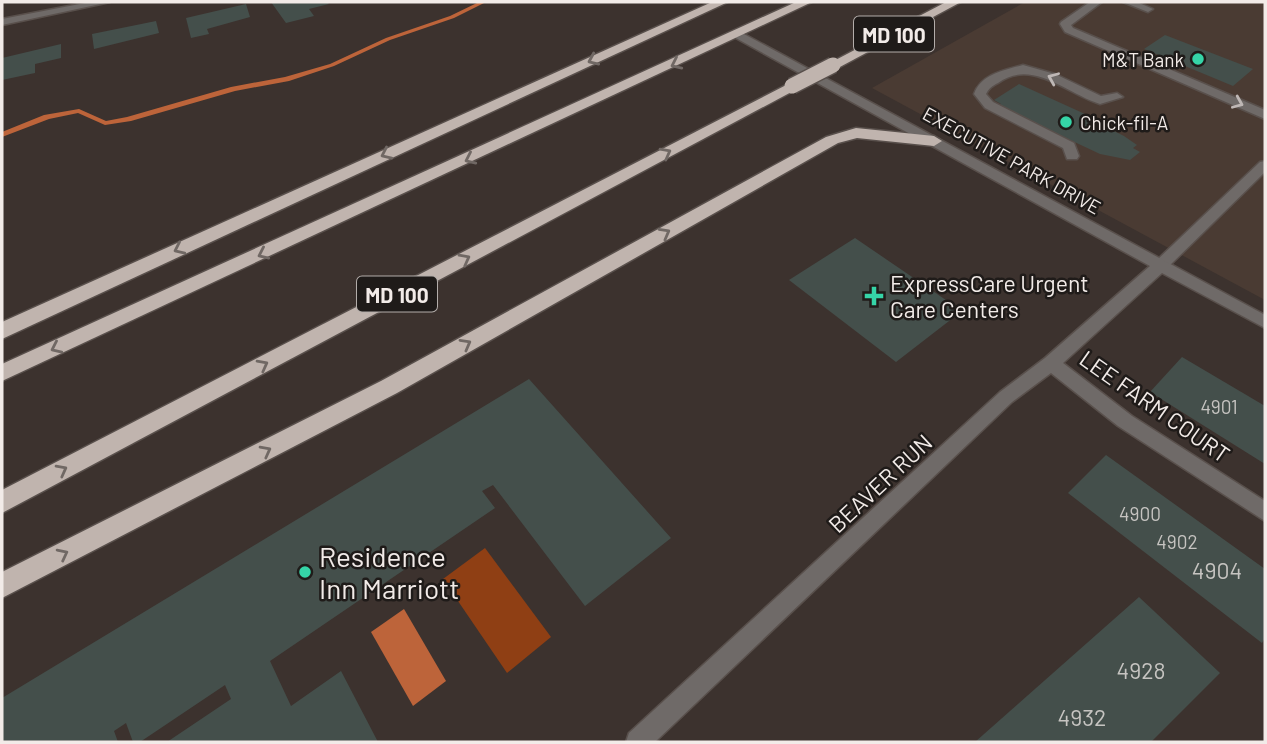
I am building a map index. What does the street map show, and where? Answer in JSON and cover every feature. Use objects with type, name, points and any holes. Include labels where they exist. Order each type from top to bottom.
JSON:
[{"type":"highway","points":[[2,331],[722,2]]},
{"type":"highway","points":[[2,373],[806,2]]},
{"type":"highway","name":"MD 100","points":[[2,502],[956,2]]},
{"type":"highway","points":[[2,585],[389,387],[832,139],[856,133],[934,141]]},
{"type":"street","points":[[2,22],[105,2]]},
{"type":"street","points":[[1097,2],[1068,20],[1065,24],[1069,30],[1265,115]]},
{"type":"street","points":[[1128,2],[1148,9]]},
{"type":"street","name":"EXECUTIVE PARK DRIVE","points":[[738,35],[1265,322]]},
{"type":"street","points":[[1072,156],[1069,146],[989,105],[980,94],[982,88],[1002,74],[1023,69],[1051,77],[1100,100],[1116,97]]},
{"type":"street","name":"BEAVER RUN","points":[[638,742],[1006,397],[1051,363],[1161,265],[1265,165]]},
{"type":"street","name":"LEE FARM COURT","points":[[1051,363],[1125,421],[1265,512]]},
{"type":"shaded area","points":[[1025,2],[1265,2],[1265,300],[872,88]]},
{"type":"shaded area","points":[[485,548],[551,637],[507,673],[443,579]]},
{"type":"shaded area","points":[[404,609],[446,681],[413,706],[371,632]]},
{"type":"building","points":[[271,2],[329,4],[309,9],[314,16],[286,23]]},
{"type":"building","points":[[246,4],[250,17],[207,29],[209,34],[191,38],[186,18]]},
{"type":"building","points":[[156,21],[159,33],[94,49],[92,34]]},
{"type":"building","name":"M&T Bank","points":[[1165,35],[1253,69],[1233,86],[1144,49]]},
{"type":"building","points":[[61,44],[61,58],[35,64],[35,73],[2,80],[2,58]]},
{"type":"building","name":"Chick-fil-A","points":[[1019,84],[1107,124],[1104,126],[1137,145],[1133,148],[1140,152],[1130,160],[1100,154],[998,106],[1001,104],[994,100]]},
{"type":"building","name":"ExpressCare Urgent Care Centers","points":[[855,238],[962,311],[896,362],[789,280]]},
{"type":"building","points":[[1182,357],[1265,406],[1265,464],[1150,392]]},
{"type":"building","name":"Residence Inn Marriott","points":[[529,379],[671,538],[585,606],[493,485],[482,491],[495,508],[270,661],[291,706],[341,671],[378,742],[167,742],[231,699],[225,685],[140,742],[133,742],[126,723],[114,731],[118,742],[2,742],[2,698]]},
{"type":"building","points":[[1106,455],[1265,569],[1265,638],[1262,643],[1068,493]]},
{"type":"building","points":[[1139,597],[1220,673],[1151,742],[975,742]]},
{"type":"waterway","points":[[2,135],[47,117],[79,111],[105,123],[234,89],[286,79],[332,65],[388,39],[452,17],[483,2]]},
{"type":"place","name":"M&T Bank","points":[[1198,59]]},
{"type":"place","name":"Chick-fil-A","points":[[1066,122]]},
{"type":"place","name":"ExpressCare Urgent Care Centers","points":[[874,296]]},
{"type":"place","name":"Residence Inn Marriott","points":[[305,572]]}]
